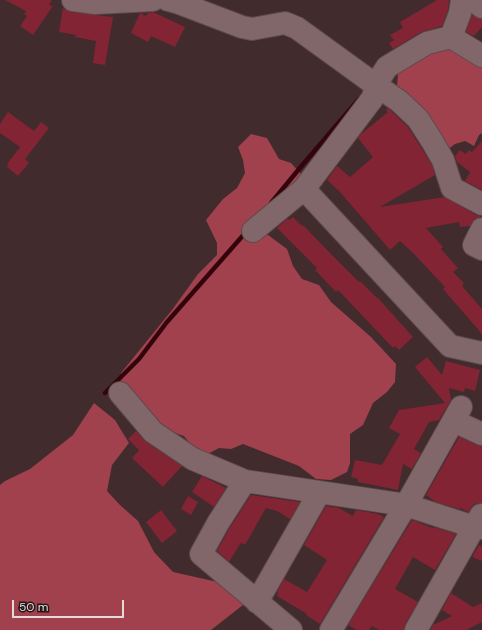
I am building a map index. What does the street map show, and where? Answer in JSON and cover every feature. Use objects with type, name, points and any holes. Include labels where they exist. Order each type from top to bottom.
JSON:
[{"type":"street","points":[[73,0],[96,3],[153,0]]},
{"type":"street","points":[[168,0],[242,27],[252,29],[285,23],[297,28],[399,101],[418,119],[443,160],[452,188],[482,204]]},
{"type":"street","points":[[451,37],[460,13],[462,0]]},
{"type":"street","points":[[473,0],[482,7]]},
{"type":"street","points":[[253,231],[304,189],[372,99],[387,67],[427,43],[451,37],[482,56]]},
{"type":"street","points":[[304,189],[450,346],[482,353]]},
{"type":"street","points":[[482,229],[474,244],[482,249]]},
{"type":"street","points":[[120,393],[153,432],[192,459],[245,481],[406,506],[479,523],[416,630]]},
{"type":"street","points":[[331,630],[406,506],[457,414],[482,434]]},
{"type":"street","points":[[245,481],[218,523],[201,554],[291,630]]},
{"type":"street","points":[[257,602],[319,493]]},
{"type":"shaded area","points":[[450,45],[482,67],[482,133],[479,135],[474,146],[465,141],[455,144],[447,150],[397,87],[398,74],[410,59]]},
{"type":"shaded area","points":[[251,134],[267,138],[279,159],[291,163],[302,175],[263,234],[268,235],[287,249],[293,266],[302,279],[319,285],[331,302],[371,337],[396,364],[395,382],[387,392],[373,403],[363,425],[350,434],[350,463],[347,472],[331,480],[316,479],[299,466],[243,444],[231,449],[219,448],[208,454],[191,445],[184,436],[159,428],[120,383],[121,373],[172,310],[198,274],[217,255],[217,243],[206,220],[223,199],[237,188],[245,173],[243,160],[238,147]]},
{"type":"shaded area","points":[[94,403],[115,420],[129,443],[112,465],[107,491],[138,521],[154,552],[173,572],[222,583],[243,605],[211,630],[0,630],[0,485],[30,469],[73,435]]},
{"type":"building","points":[[5,0],[52,0],[49,5],[53,6],[33,35],[20,26],[27,16],[24,14],[26,11]]},
{"type":"building","points":[[437,0],[449,0],[448,10],[442,26],[421,32],[393,49],[389,43],[394,40],[390,35],[403,28],[400,22]]},
{"type":"building","points":[[63,8],[71,12],[113,17],[105,65],[93,63],[96,41],[59,32]]},
{"type":"building","points":[[153,12],[185,27],[175,47],[151,36],[148,42],[131,33],[140,13],[146,16],[148,13]]},
{"type":"building","points":[[472,15],[482,19],[482,27],[474,36],[466,32]]},
{"type":"building","points":[[388,108],[408,127],[432,165],[435,175],[380,207],[445,197],[476,215],[482,216],[475,219],[470,226],[460,227],[459,222],[426,228],[443,247],[441,249],[458,268],[453,272],[464,283],[462,286],[482,309],[482,334],[443,289],[445,287],[414,254],[400,241],[390,250],[340,192],[327,180],[337,166],[350,177],[373,157],[358,138],[388,112],[386,110]]},
{"type":"building","points":[[8,112],[34,131],[41,122],[49,128],[25,159],[29,163],[18,176],[7,167],[7,164],[20,147],[0,133],[0,124]]},
{"type":"building","points":[[482,141],[482,190],[465,181],[470,172],[457,162],[455,156],[460,150],[466,154],[469,150],[472,152]]},
{"type":"building","points":[[293,217],[302,226],[303,225],[359,282],[360,281],[378,298],[413,337],[399,350],[395,346],[393,348],[338,290],[336,292],[315,270],[317,268],[277,228],[287,219],[289,220]]},
{"type":"building","points":[[427,357],[442,375],[446,361],[480,370],[475,391],[465,388],[464,392],[449,388],[451,400],[439,420],[429,422],[414,449],[421,453],[412,469],[403,464],[398,490],[358,482],[358,479],[351,477],[355,460],[382,465],[400,434],[389,428],[399,410],[445,403],[415,367]]},
{"type":"building","points":[[136,431],[146,442],[182,466],[163,487],[132,458],[139,450],[128,439]]},
{"type":"building","points":[[459,437],[482,446],[482,503],[474,504],[468,512],[461,508],[460,509],[436,502],[426,495]]},
{"type":"building","points":[[202,476],[226,488],[214,507],[192,492]]},
{"type":"building","points":[[251,495],[300,502],[290,519],[277,511],[266,508],[245,545],[242,543],[240,544],[229,562],[217,551]]},
{"type":"building","points":[[188,496],[198,502],[191,515],[181,509]]},
{"type":"building","points":[[326,506],[339,508],[353,516],[356,510],[378,514],[384,517],[320,624],[306,615],[307,614],[277,596],[277,592],[284,579],[307,592],[327,560],[304,545]]},
{"type":"building","points":[[161,510],[177,531],[162,543],[146,522]]},
{"type":"building","points":[[412,520],[433,528],[456,534],[435,570],[413,557],[395,589],[418,602],[405,624],[404,630],[379,630],[372,626],[369,630],[357,630],[348,625]]},
{"type":"building","points":[[479,545],[482,547],[482,561],[472,557]]},
{"type":"building","points":[[451,593],[473,607],[482,603],[482,622],[466,630],[430,630],[433,625],[452,616],[442,610]]},
{"type":"waterway","points":[[271,203],[359,99]]},
{"type":"waterway","points":[[105,393],[139,359],[167,322],[246,232]]}]
